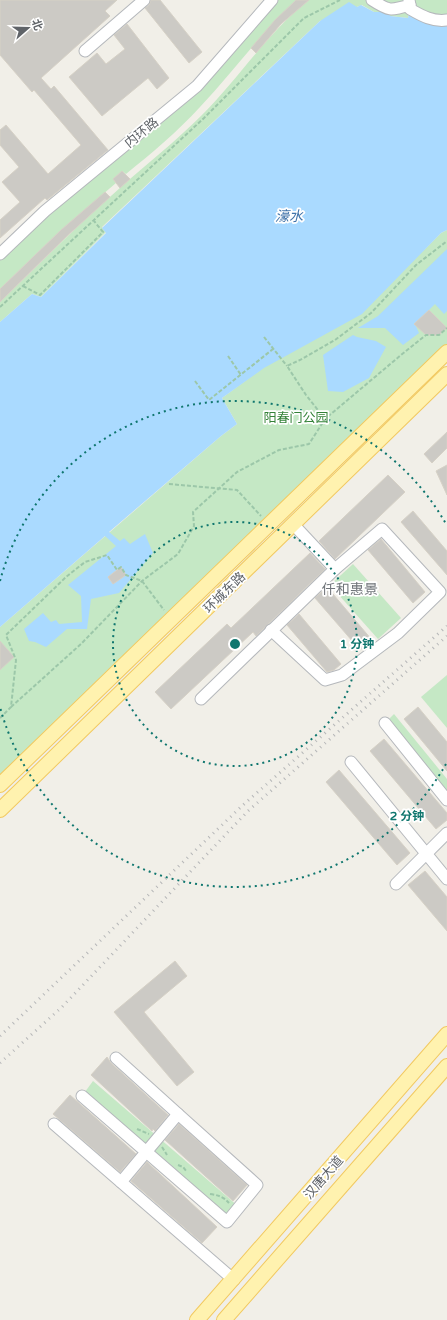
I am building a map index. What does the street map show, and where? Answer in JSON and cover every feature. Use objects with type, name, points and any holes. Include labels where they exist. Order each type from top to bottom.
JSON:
[{"type":"main road","name":"环城东路","points":[[0,785],[447,352]]},
{"type":"main road","name":"环城东路","points":[[0,810],[447,374]]},
{"type":"main road","name":"汉唐大道","points":[[197,1320],[234,1280],[447,1034]]},
{"type":"main road","name":"汉唐大道","points":[[224,1320],[447,1066]]},
{"type":"street","points":[[85,51],[144,0]]},
{"type":"street","name":"内环路","points":[[0,254],[45,211],[197,86],[272,0]]},
{"type":"street","points":[[372,0],[386,9],[392,9],[410,3],[410,9],[422,16],[438,21],[447,20]]},
{"type":"street","points":[[293,524],[335,569]]},
{"type":"street","points":[[201,699],[271,630],[335,569],[382,529],[440,592],[398,633],[342,675],[324,680],[271,630]]},
{"type":"street","points":[[385,723],[447,800]]},
{"type":"street","points":[[351,762],[447,879]]},
{"type":"street","points":[[396,884],[447,833]]},
{"type":"street","points":[[82,1096],[227,1222],[257,1185],[116,1058]]},
{"type":"street","points":[[121,1182],[178,1114]]},
{"type":"street","points":[[54,1124],[234,1280]]},
{"type":"path","points":[[0,308],[204,118],[304,18],[340,0]]},
{"type":"path","points":[[24,286],[40,295],[103,232],[94,221]]},
{"type":"path","points":[[287,366],[335,340],[371,313],[416,265],[447,241]]},
{"type":"path","points":[[0,718],[81,644],[142,581],[178,554],[194,526],[193,512],[217,489],[237,472],[279,450],[309,444],[325,419],[426,335],[440,335],[447,328]]},
{"type":"path","points":[[264,337],[325,419]]},
{"type":"path","points":[[195,381],[209,400],[273,349]]},
{"type":"path","points":[[228,356],[241,375]]},
{"type":"path","points":[[169,484],[237,490],[269,524]]},
{"type":"path","points":[[11,707],[16,660],[6,635],[30,611],[85,562],[107,555],[117,570],[121,567],[126,575],[142,581],[172,619]]},
{"type":"green space","points":[[272,0],[296,0],[271,26],[212,94],[182,125],[126,174],[122,171],[113,179],[116,183],[61,230],[0,289],[0,254],[197,86]]},
{"type":"green space","points":[[309,0],[447,0],[447,20],[410,9],[408,18],[390,16],[389,12],[374,12],[362,5],[320,21],[102,227],[106,232],[41,297],[32,294],[0,322],[0,302],[90,215],[192,125],[216,101],[280,26]]},
{"type":"green space","name":"阳春门公园","points":[[447,230],[447,352],[0,785],[0,627],[221,436],[237,424],[222,398],[424,250],[441,233]]},
{"type":"green space","points":[[353,564],[401,618],[378,639],[330,585]]},
{"type":"green space","points":[[447,675],[447,728],[421,697]]},
{"type":"green space","points":[[394,714],[447,779],[447,801],[385,723]]},
{"type":"green space","points":[[93,1081],[239,1207],[227,1222],[82,1096]]},
{"type":"water","name":"濠水","points":[[349,2],[357,7],[361,5],[374,12],[390,12],[390,16],[408,18],[410,9],[447,20],[447,230],[441,233],[362,314],[264,368],[222,398],[237,424],[109,532],[120,541],[124,538],[130,544],[145,534],[153,553],[119,593],[91,599],[87,629],[67,629],[46,647],[29,641],[24,629],[43,613],[51,622],[56,620],[59,624],[82,622],[81,596],[68,585],[116,546],[105,536],[0,627],[0,322],[32,294],[41,297],[106,233],[102,228],[320,21]]},
{"type":"water","points":[[447,249],[447,311],[444,314],[435,304],[415,324],[419,333],[403,345],[385,328],[358,328],[378,316]]},
{"type":"water","points":[[353,335],[376,341],[386,347],[369,378],[343,392],[328,391],[323,355]]},
{"type":"building","points":[[0,0],[117,0],[105,11],[110,16],[41,78],[51,89],[54,86],[108,150],[47,200],[45,198],[0,238],[0,220],[20,202],[2,182],[19,167],[0,145],[0,130],[6,125],[48,174],[81,145],[34,90],[32,92],[0,55]]},
{"type":"building","points":[[151,0],[160,0],[202,52],[189,63],[145,8],[149,5]]},
{"type":"building","points":[[296,0],[309,0],[281,24],[256,53],[251,48],[275,20]]},
{"type":"building","points":[[127,24],[169,78],[157,89],[148,78],[102,116],[69,77],[97,53],[106,64],[125,49],[114,35]]},
{"type":"building","points":[[122,171],[130,179],[120,188],[113,179]]},
{"type":"building","points":[[105,192],[110,197],[66,237],[0,302],[0,289],[61,230]]},
{"type":"building","points":[[429,310],[447,328],[439,335],[426,335],[414,324]]},
{"type":"building","points":[[447,432],[447,448],[432,463],[424,454]]},
{"type":"building","points":[[447,465],[447,495],[436,471]]},
{"type":"building","points":[[388,475],[405,492],[335,559],[319,541]]},
{"type":"building","points":[[413,511],[447,551],[447,575],[401,522]]},
{"type":"building","points":[[381,539],[425,592],[413,603],[368,550]]},
{"type":"building","points":[[310,553],[325,569],[256,636],[253,632],[171,709],[155,692],[227,624],[231,628]]},
{"type":"building","points":[[121,567],[126,575],[113,584],[108,577]]},
{"type":"building","points":[[327,587],[372,640],[360,650],[315,598]]},
{"type":"building","points":[[299,614],[341,664],[334,670],[327,672],[287,625]]},
{"type":"building","points":[[0,641],[14,657],[0,670]]},
{"type":"building","points":[[418,707],[447,742],[447,771],[404,719]]},
{"type":"building","points":[[384,739],[447,813],[447,820],[436,829],[370,751]]},
{"type":"building","points":[[339,770],[410,853],[397,865],[326,782]]},
{"type":"building","points":[[425,871],[447,897],[447,931],[408,885]]},
{"type":"building","points":[[175,961],[187,976],[144,1012],[194,1072],[177,1086],[114,1012]]},
{"type":"building","points":[[107,1057],[111,1063],[168,1115],[155,1131],[153,1129],[152,1131],[91,1075]]},
{"type":"building","points":[[70,1095],[136,1154],[120,1172],[53,1114]]},
{"type":"building","points":[[179,1124],[247,1185],[233,1201],[165,1140]]},
{"type":"building","points":[[147,1162],[217,1227],[202,1243],[131,1181]]},
{"type":"railway","points":[[0,1036],[243,805],[447,626]]},
{"type":"railway","points":[[0,1063],[62,1007],[248,811],[447,636]]},
{"type":"district","name":"仟和惠景","points":[[350,589]]}]
